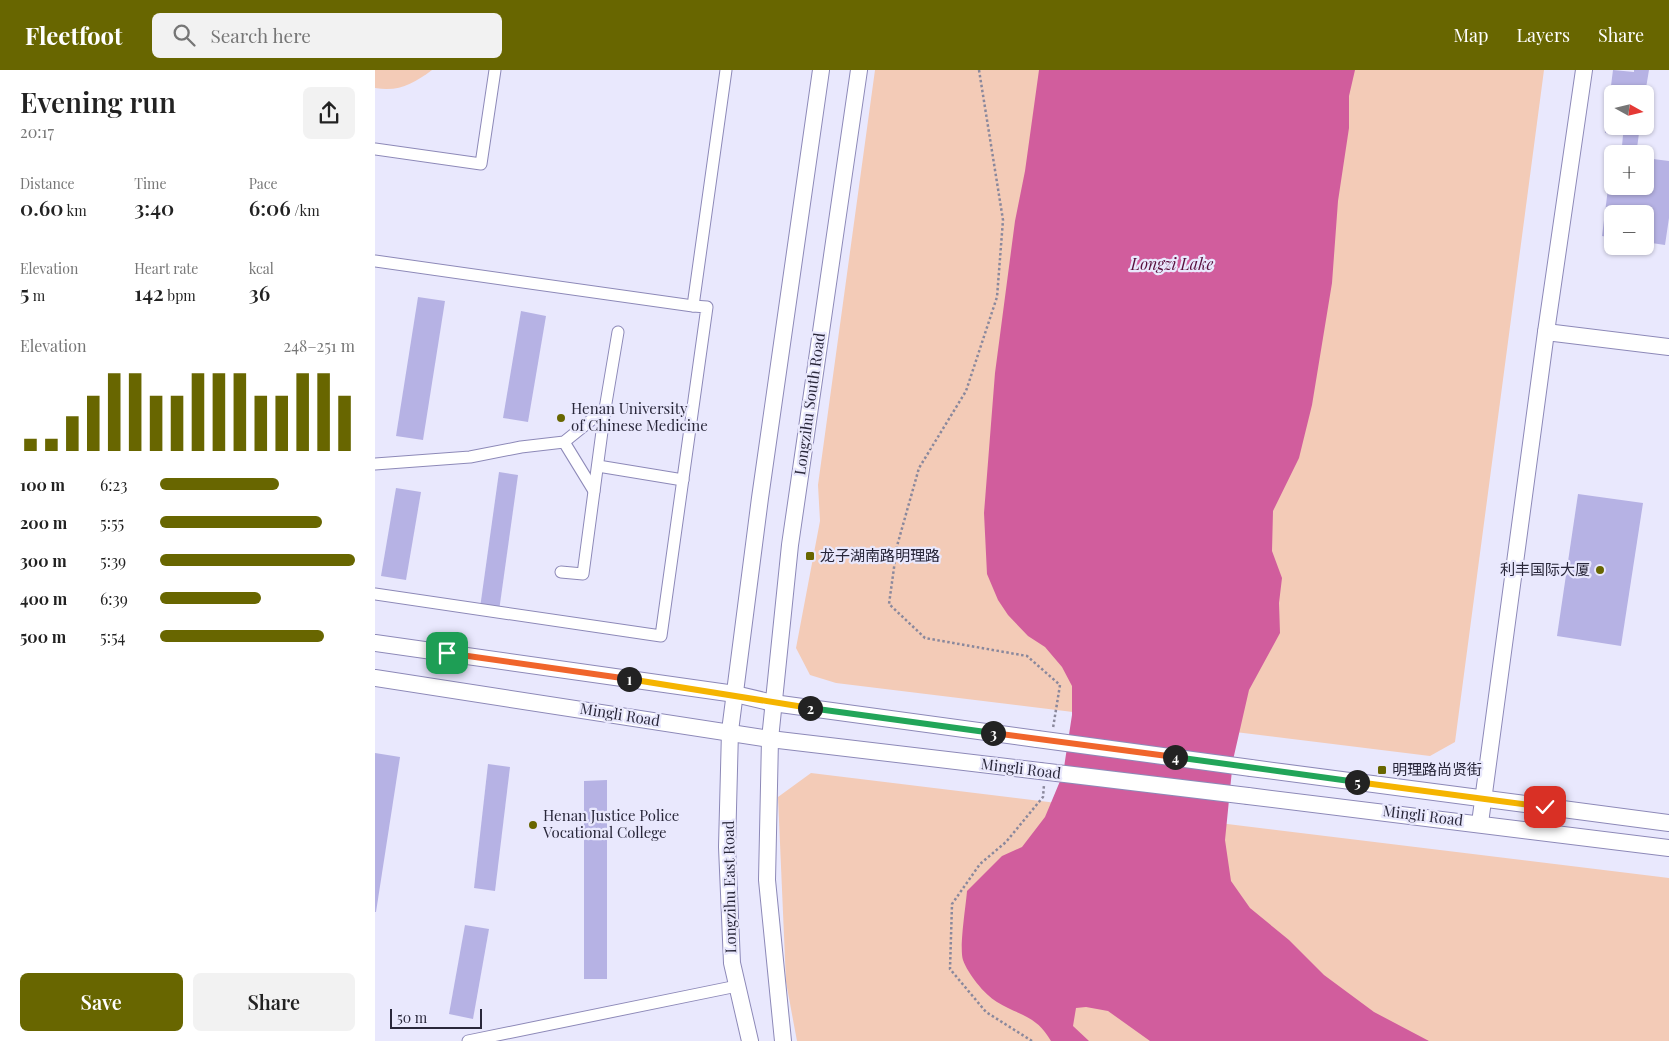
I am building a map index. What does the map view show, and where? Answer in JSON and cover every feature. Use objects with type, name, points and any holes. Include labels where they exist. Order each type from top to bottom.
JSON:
[{"type":"street","points":[[375,149],[481,164],[495,70]]},
{"type":"street","points":[[693,306],[726,70]]},
{"type":"street","points":[[730,731],[760,498],[821,70]]},
{"type":"street","name":"Longzihu South Road","points":[[770,739],[790,544],[859,70]]},
{"type":"street","points":[[1480,823],[1546,332],[1584,70]]},
{"type":"street","points":[[375,262],[707,307],[661,636],[375,594]]},
{"type":"street","points":[[561,572],[583,574],[605,409],[618,332]]},
{"type":"street","points":[[1546,332],[1669,347]]},
{"type":"street","points":[[375,464],[470,457],[521,447],[564,442],[605,409]]},
{"type":"street","points":[[564,442],[594,491]]},
{"type":"street","points":[[597,466],[683,480]]},
{"type":"street","name":"Mingli Road","points":[[375,643],[735,694],[773,703],[1483,800],[1669,823]]},
{"type":"street","name":"Mingli Road","points":[[375,678],[730,731],[770,739],[1043,775],[1248,796],[1480,823],[1669,848]]},
{"type":"street","name":"Longzihu East Road","points":[[730,731],[727,847],[732,964],[750,1041]]},
{"type":"street","points":[[770,739],[767,880],[783,1041]]},
{"type":"street","points":[[468,1041],[737,986]]},
{"type":"path","points":[[979,70],[1003,220],[997,297],[966,391],[919,468],[897,546],[889,604],[925,638],[1027,656],[1059,685],[1053,732]]},
{"type":"path","points":[[1032,1041],[986,1012],[950,969],[952,904],[979,864],[1006,842],[1043,797],[1043,775]]},
{"type":"shaded area","points":[[375,70],[432,70],[405,86],[384,89],[375,88]]},
{"type":"shaded area","points":[[875,70],[1544,70],[1455,742],[1430,756],[836,683],[810,675],[796,648],[820,521],[818,485]]},
{"type":"shaded area","points":[[811,773],[1669,878],[1669,1041],[797,1041],[786,982],[778,797]]},
{"type":"water","name":"Longzi Lake","points":[[1039,70],[1355,70],[1349,96],[1349,128],[1338,201],[1332,283],[1312,405],[1299,458],[1273,511],[1272,551],[1282,578],[1279,603],[1280,633],[1249,690],[1233,760],[1225,840],[1231,881],[1250,908],[1289,940],[1324,975],[1374,1012],[1429,1041],[1150,1041],[1108,1011],[1086,1007],[1076,1008],[1073,1026],[1089,1041],[1051,1041],[1045,1032],[1033,1021],[1005,1007],[987,994],[965,965],[962,954],[962,937],[967,891],[1002,856],[1022,847],[1045,817],[1063,774],[1072,715],[1072,686],[1062,667],[1045,647],[1028,636],[1008,615],[998,600],[987,574],[984,513],[995,373],[1015,221],[1025,171]]},
{"type":"building","points":[[1613,70],[1634,72],[1634,70],[1649,70],[1646,85],[1611,85]]},
{"type":"building","points":[[1623,135],[1639,135],[1637,145],[1622,145]]},
{"type":"building","points":[[1654,159],[1669,161],[1669,218],[1665,245],[1654,243],[1654,205],[1606,205],[1607,195],[1654,195]]},
{"type":"building","points":[[1604,220],[1604,236],[1602,236]]},
{"type":"building","points":[[418,297],[445,301],[423,440],[396,436]]},
{"type":"building","points":[[521,311],[546,316],[528,422],[503,418]]},
{"type":"building","points":[[499,472],[518,475],[499,611],[480,608]]},
{"type":"building","points":[[396,488],[421,492],[406,580],[381,576]]},
{"type":"building","name":"利丰国际大厦","points":[[1578,494],[1643,503],[1621,646],[1557,636]]},
{"type":"building","points":[[375,753],[400,757],[376,912],[375,912]]},
{"type":"building","points":[[488,764],[510,767],[495,891],[474,888]]},
{"type":"building","points":[[607,780],[607,979],[584,979],[584,781]]},
{"type":"building","points":[[465,925],[489,929],[473,1019],[449,1014]]},
{"type":"place","name":"Henan University of Chinese Medicine","points":[[561,418]]},
{"type":"place","name":"龙子湖南路明理路","points":[[810,556]]},
{"type":"place","name":"利丰国际大厦","points":[[1600,570]]},
{"type":"place","name":"明理路尚贤街","points":[[1382,770]]},
{"type":"place","name":"Henan Justice Police Vocational College","points":[[533,825]]},
{"type":"route","points":[[447,653],[735,694],[773,703],[1545,807]]}]
